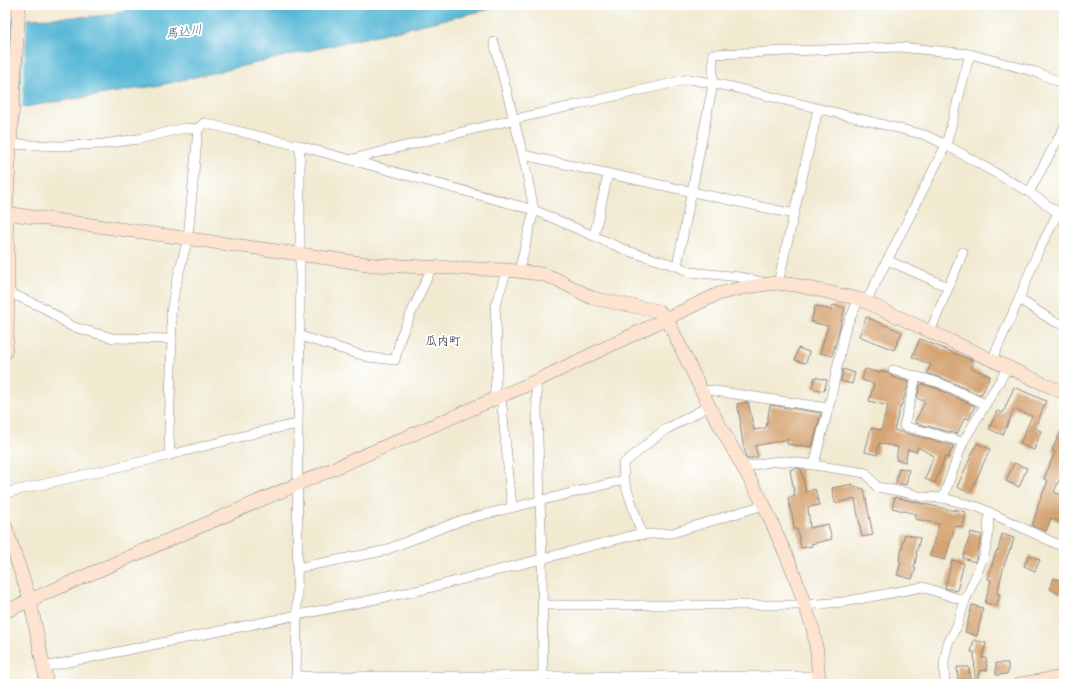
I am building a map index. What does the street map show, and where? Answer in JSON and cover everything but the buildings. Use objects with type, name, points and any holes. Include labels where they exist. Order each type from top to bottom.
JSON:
[{"type":"street","points":[[5,353],[7,339],[8,249],[5,213],[12,128],[19,5]]},
{"type":"street","points":[[494,42],[524,155],[534,210],[513,270],[495,306],[498,361],[498,398],[512,507]]},
{"type":"street","points":[[677,266],[714,84],[713,54],[899,47],[970,54],[1036,72],[1064,85]]},
{"type":"street","points":[[814,464],[845,330],[887,260],[946,145],[970,54]]},
{"type":"street","points":[[350,159],[690,79],[925,135],[946,145],[1029,192],[1061,215],[1037,254],[992,360]]},
{"type":"street","points":[[773,284],[794,214],[818,109]]},
{"type":"street","points":[[10,144],[60,146],[103,144],[138,139],[185,128],[198,128],[204,124],[300,146],[534,210],[628,251],[677,266],[690,272],[740,277],[773,284],[795,285],[863,301],[1064,393]]},
{"type":"street","points":[[170,455],[168,433],[172,339],[171,313],[175,288],[188,238],[198,128]]},
{"type":"street","points":[[1029,192],[1064,128]]},
{"type":"street","points":[[5,213],[188,238],[299,254],[374,265],[513,270],[541,274],[556,279],[592,298],[659,311],[667,319],[706,400],[764,505],[793,571],[812,629],[817,652],[819,680],[296,680],[300,336],[299,254],[300,146]]},
{"type":"street","points":[[524,155],[794,214]]},
{"type":"street","points":[[594,236],[608,174]]},
{"type":"street","points":[[930,332],[963,252]]},
{"type":"street","points":[[887,260],[948,287]]},
{"type":"street","points":[[300,336],[368,357],[395,360],[401,336],[432,267]]},
{"type":"street","points":[[5,612],[498,398],[718,294],[742,288],[773,284]]},
{"type":"street","points":[[7,292],[44,308],[71,326],[91,332],[113,338],[172,339]]},
{"type":"street","points":[[1019,299],[1053,321],[1064,325]]},
{"type":"street","points":[[943,498],[963,442],[1008,367]]},
{"type":"street","points":[[893,370],[940,383],[985,404]]},
{"type":"street","points":[[916,377],[904,426],[963,442]]},
{"type":"street","points":[[536,381],[542,559],[543,680]]},
{"type":"street","points":[[642,535],[624,480],[622,464],[663,431],[706,400],[709,390],[828,408]]},
{"type":"street","points":[[5,493],[170,455],[263,431],[298,424]]},
{"type":"street","points":[[744,467],[770,462],[787,461],[866,473],[877,487],[922,497],[943,498],[978,507],[1061,546]]},
{"type":"street","points":[[297,568],[383,551],[462,520],[624,480]]},
{"type":"street","points":[[44,667],[425,589],[634,535],[672,533],[764,505]]},
{"type":"street","points":[[945,684],[944,662],[948,643],[956,628],[965,601],[984,556],[988,538],[989,512]]},
{"type":"street","points":[[5,524],[30,600],[47,684]]},
{"type":"street","points":[[542,605],[805,605],[843,602],[923,588],[965,601]]},
{"type":"street","points":[[1020,684],[1064,677]]},
{"type":"water","name":"馬込川","points":[[153,5],[507,5],[160,85],[5,110],[5,20],[101,16]]},
{"type":"pier","points":[[25,17],[27,17],[22,110],[19,110]]},
{"type":"district","name":"瓜内町","points":[[443,341]]}]
